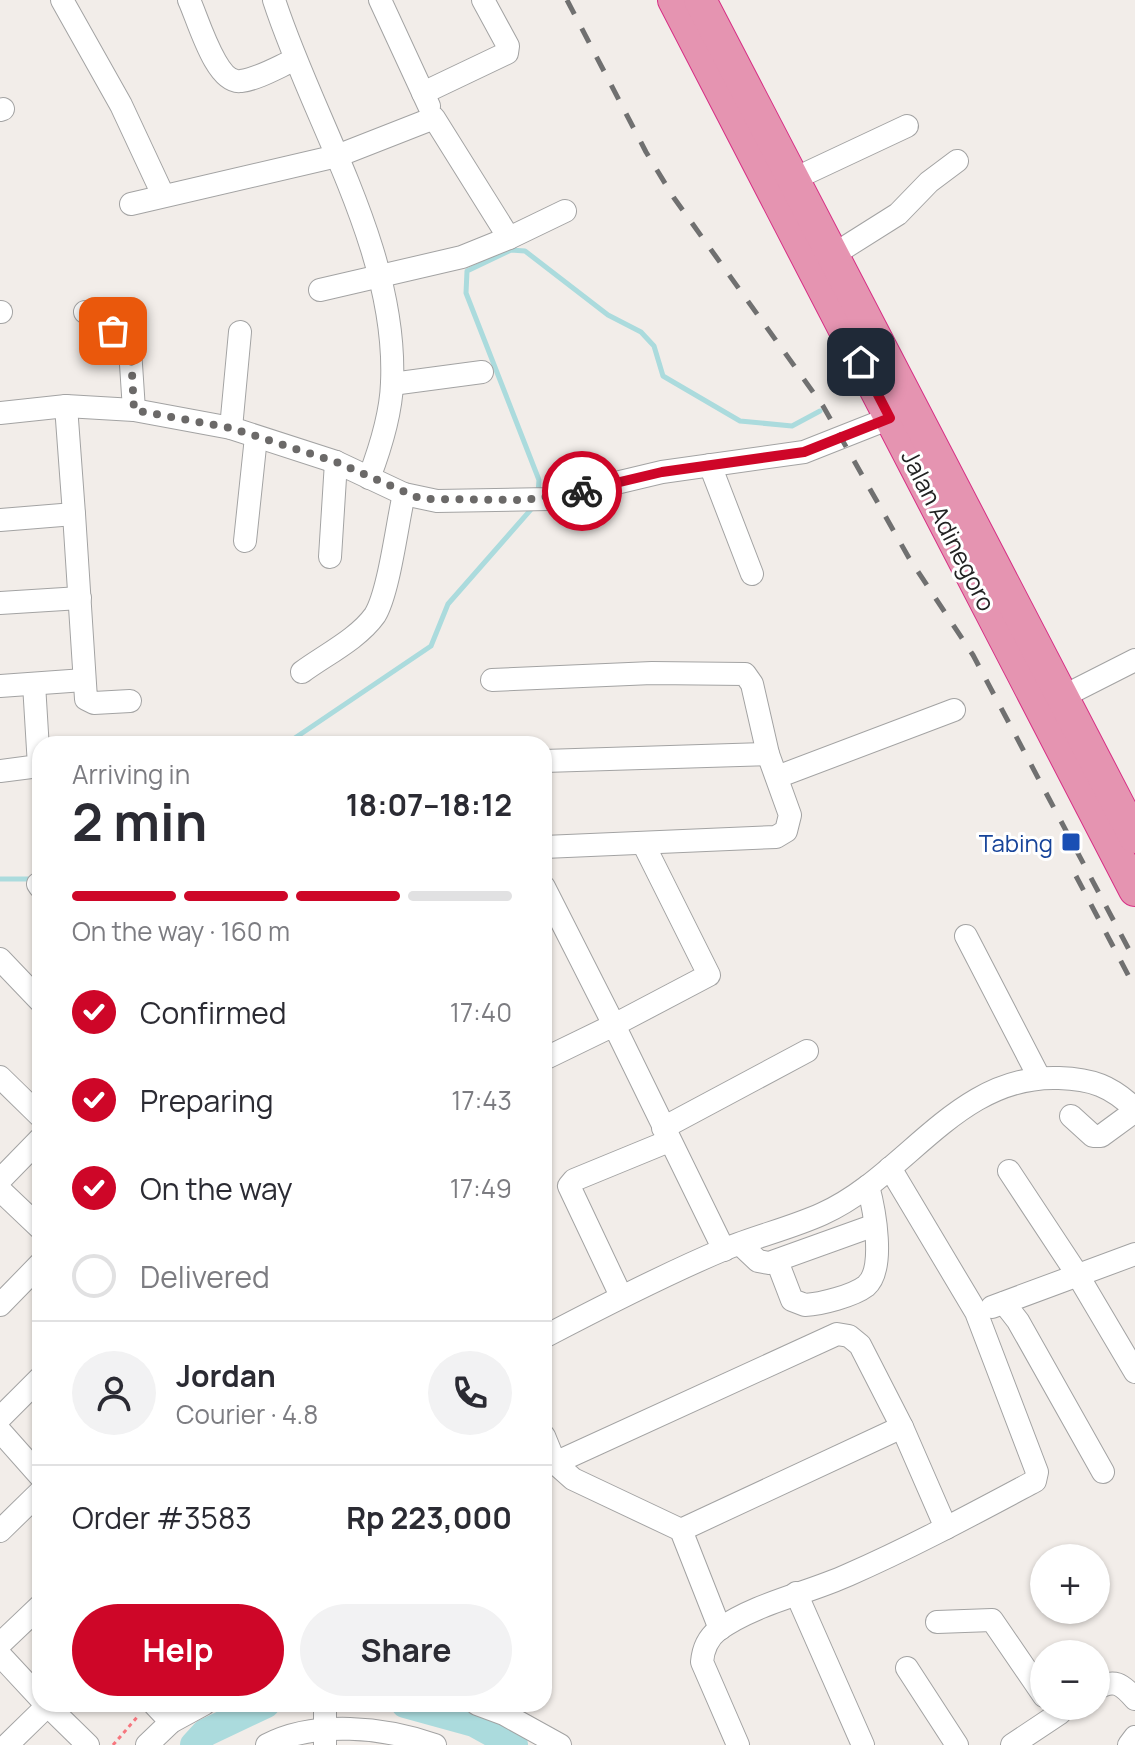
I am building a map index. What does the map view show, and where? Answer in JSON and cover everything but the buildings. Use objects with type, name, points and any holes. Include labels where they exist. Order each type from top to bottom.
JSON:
[{"type":"highway","name":"Jalan Adinegoro","points":[[674,0],[1135,890]]},
{"type":"highway","name":"Jalan Adinegoro","points":[[700,0],[1135,837]]},
{"type":"street","points":[[62,0],[121,105],[163,195]]},
{"type":"street","points":[[189,0],[218,68],[227,78],[242,82],[294,60]]},
{"type":"street","points":[[274,0],[294,60],[337,156],[381,278],[392,384],[379,450],[369,478]]},
{"type":"street","points":[[380,0],[434,118],[509,238]]},
{"type":"street","points":[[423,93],[507,53],[508,46],[483,0]]},
{"type":"street","points":[[131,204],[337,156],[434,118]]},
{"type":"street","points":[[794,179],[907,126]]},
{"type":"street","points":[[833,255],[898,214],[929,182],[957,161]]},
{"type":"street","points":[[320,290],[481,252],[565,211]]},
{"type":"street","points":[[85,312],[113,331],[129,334],[134,410]]},
{"type":"street","points":[[231,428],[240,332]]},
{"type":"street","points":[[392,384],[482,372]]},
{"type":"street","points":[[0,413],[66,406],[134,410],[231,428],[336,462],[404,494],[437,501],[549,499],[710,465],[804,452],[890,418]]},
{"type":"street","points":[[66,406],[84,680],[89,702],[130,701]]},
{"type":"street","points":[[245,541],[256,437]]},
{"type":"street","points":[[330,557],[336,462]]},
{"type":"street","points":[[710,465],[752,574]]},
{"type":"street","points":[[302,672],[353,636],[374,616],[385,588],[404,494]]},
{"type":"street","points":[[0,520],[74,514]]},
{"type":"street","points":[[0,603],[80,598]]},
{"type":"street","points":[[1064,696],[1135,660]]},
{"type":"street","points":[[492,680],[666,673],[745,674],[752,684],[768,754],[790,815],[786,831],[776,837],[552,847]]},
{"type":"street","points":[[0,686],[84,680]]},
{"type":"street","points":[[34,684],[37,736]]},
{"type":"street","points":[[777,777],[954,710]]},
{"type":"street","points":[[552,761],[768,754]]},
{"type":"street","points":[[0,771],[32,767]]},
{"type":"street","points":[[552,1055],[705,979],[709,973],[643,843]]},
{"type":"street","points":[[552,903],[666,1134],[732,1247],[758,1261],[777,1261],[875,1225]]},
{"type":"street","points":[[966,936],[1039,1077]]},
{"type":"street","points":[[4,970],[32,994]]},
{"type":"street","points":[[621,1296],[569,1186],[574,1180],[666,1134],[807,1051]]},
{"type":"street","points":[[0,1077],[32,1108]]},
{"type":"street","points":[[552,1333],[621,1296],[732,1247],[822,1214],[868,1186],[938,1125],[973,1101],[1001,1087],[1039,1077],[1098,1082],[1115,1089],[1135,1110],[1101,1136],[1093,1136],[1071,1116]]},
{"type":"street","points":[[0,1180],[32,1147]]},
{"type":"street","points":[[738,1745],[702,1662],[703,1651],[720,1629],[796,1593],[845,1576],[1035,1481],[1037,1472],[976,1312],[890,1168]]},
{"type":"street","points":[[1009,1171],[1077,1274],[1135,1372]]},
{"type":"street","points":[[777,1261],[792,1300],[805,1305],[865,1287],[872,1277],[877,1249],[868,1186]]},
{"type":"street","points":[[0,1190],[32,1220]]},
{"type":"street","points":[[976,1312],[1135,1254]]},
{"type":"street","points":[[0,1305],[32,1272]]},
{"type":"street","points":[[1004,1303],[1018,1321],[1103,1472]]},
{"type":"street","points":[[555,1463],[837,1334],[849,1336],[860,1345],[902,1427],[946,1528]]},
{"type":"street","points":[[0,1418],[32,1386]]},
{"type":"street","points":[[681,1530],[902,1427]]},
{"type":"street","points":[[0,1431],[32,1467]]},
{"type":"street","points":[[552,1456],[555,1463],[573,1479],[681,1530],[720,1629]]},
{"type":"street","points":[[0,1531],[32,1500]]},
{"type":"street","points":[[796,1593],[863,1745]]},
{"type":"street","points":[[0,1644],[32,1614]]},
{"type":"street","points":[[937,1622],[992,1620],[1001,1628],[1030,1674]]},
{"type":"street","points":[[0,1655],[32,1689]]},
{"type":"street","points":[[907,1668],[957,1745]]},
{"type":"street","points":[[1110,1683],[1122,1684],[1135,1699]]},
{"type":"street","points":[[7,1745],[35,1712]]},
{"type":"street","points":[[54,1712],[88,1745]]},
{"type":"street","points":[[153,1712],[171,1722]]},
{"type":"street","points":[[147,1745],[171,1722],[189,1712]]},
{"type":"street","points":[[506,1712],[560,1745]]},
{"type":"street","points":[[1012,1745],[1045,1720]]},
{"type":"street","points":[[267,1745],[284,1736],[325,1724],[421,1742]]},
{"type":"street","points":[[1129,1745],[1135,1737]]},
{"type":"path","points":[[113,1745],[144,1712]]},
{"type":"waterway","points":[[538,493],[539,480],[466,293],[467,271],[511,250],[525,251],[608,315],[641,332],[654,346],[663,376],[740,421],[792,426],[820,411]]},
{"type":"waterway","points":[[298,736],[431,646],[448,604],[534,506]]},
{"type":"waterway","points":[[0,879],[32,879]]},
{"type":"waterway","points":[[194,1745],[205,1733],[249,1712]]},
{"type":"waterway","points":[[434,1712],[474,1723],[514,1745]]},
{"type":"railway","points":[[567,0],[646,152],[674,198],[823,406],[909,558],[973,655],[1135,961]]},
{"type":"railway","points":[[1076,876],[1135,988]]},
{"type":"way so far","points":[[113,331],[130,336],[134,410],[231,428],[336,462],[421,499],[549,499],[582,491]]},
{"type":"place","name":"Tabing","points":[[1071,842]]},
{"type":"route","points":[[582,491],[662,472],[804,452],[890,418],[861,362]]}]
